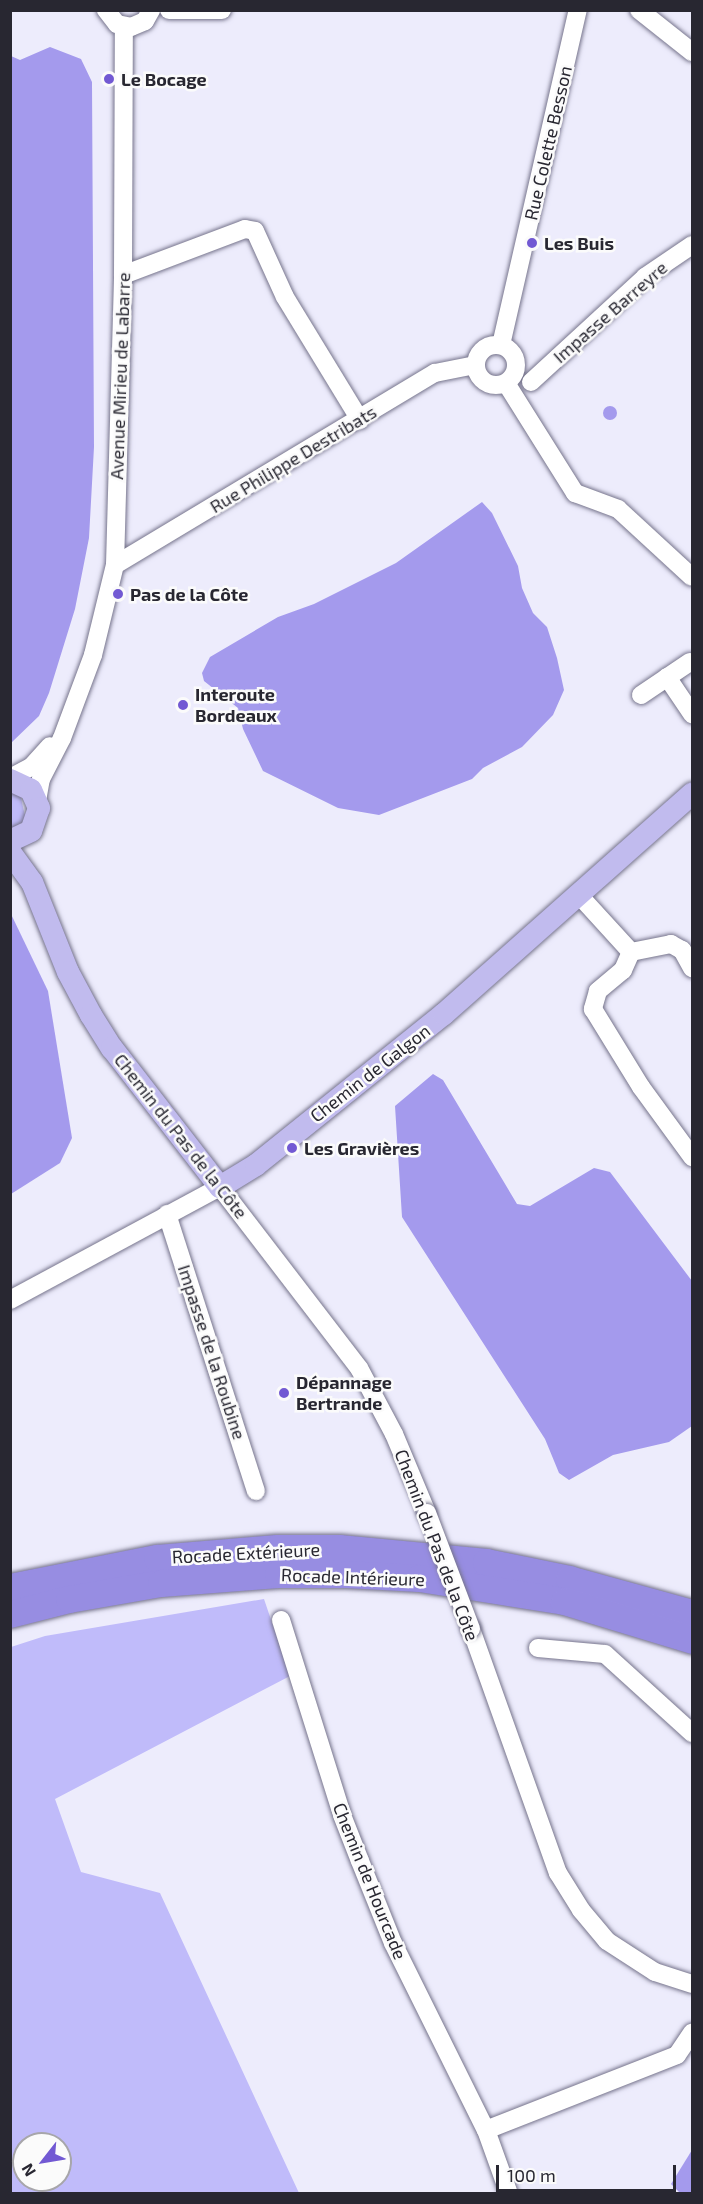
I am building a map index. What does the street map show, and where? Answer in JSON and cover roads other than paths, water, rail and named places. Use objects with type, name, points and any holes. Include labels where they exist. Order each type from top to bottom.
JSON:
[{"type":"highway","name":"Rocade Extérieure","points":[[10,1587],[157,1558],[277,1548],[339,1548],[486,1562],[569,1579],[693,1613]]},
{"type":"highway","name":"Rocade Intérieure","points":[[10,1614],[69,1599],[160,1583],[278,1574],[346,1574],[419,1578],[564,1601],[693,1640]]},
{"type":"main road","points":[[10,779],[26,785],[37,801]]},
{"type":"main road","name":"Chemin de Galgon","points":[[220,1187],[256,1165],[444,1014],[693,794]]},
{"type":"main road","name":"Chemin du Pas de la Côte","points":[[32,882],[28,850],[31,831],[39,815],[37,801]]},
{"type":"main road","points":[[10,841],[31,831]]},
{"type":"main road","name":"Chemin du Pas de la Côte","points":[[10,852],[32,882],[68,972],[91,1015],[112,1048],[220,1187]]},
{"type":"street","points":[[106,10],[111,19],[124,27],[138,25],[151,10]]},
{"type":"street","points":[[169,10],[222,10]]},
{"type":"street","name":"Rue Colette Besson","points":[[501,345],[578,10]]},
{"type":"street","points":[[639,10],[693,52]]},
{"type":"street","name":"Avenue Mirieu de Labarre","points":[[37,801],[40,779],[70,718],[96,645],[115,565],[123,275],[124,27]]},
{"type":"street","points":[[123,275],[245,229],[255,231],[285,297],[360,420]]},
{"type":"street","name":"Impasse Barreyre","points":[[531,382],[645,277],[693,245]]},
{"type":"street","points":[[501,345],[512,353],[516,366],[506,383],[486,383],[476,365],[483,349],[501,345]]},
{"type":"street","name":"Rue Philippe Destribats","points":[[115,565],[435,373],[476,365]]},
{"type":"street","points":[[506,383],[575,494],[618,509],[693,577]]},
{"type":"street","points":[[641,694],[690,662]]},
{"type":"street","points":[[667,677],[693,714]]},
{"type":"street","name":"Avenue Mirieu de Labarre","points":[[10,779],[31,767],[70,718]]},
{"type":"street","points":[[578,894],[631,952]]},
{"type":"street","points":[[631,952],[671,944],[682,950],[693,968]]},
{"type":"street","points":[[631,952],[623,970],[598,991],[593,1009],[641,1087],[693,1157]]},
{"type":"street","name":"Chemin de Galgon","points":[[10,1300],[220,1187]]},
{"type":"street","name":"Chemin du Pas de la Côte","points":[[220,1187],[359,1368],[394,1434],[471,1629],[558,1873],[581,1910],[607,1941],[655,1972],[693,1984]]},
{"type":"street","name":"Impasse de la Roubine","points":[[167,1214],[256,1491]]},
{"type":"street","name":"Chemin de Hourcade","points":[[280,1620],[342,1815],[393,1943],[486,2130],[509,2193]]},
{"type":"street","points":[[538,1648],[605,1654],[693,1732]]},
{"type":"street","points":[[486,2130],[677,2055],[693,2033]]},
{"type":"place","name":"Le Bocage","points":[[109,79]]},
{"type":"place","name":"Les Buis","points":[[532,243]]},
{"type":"place","name":"Pas de la Côte","points":[[118,594]]},
{"type":"place","name":"Interoute Bordeaux","points":[[183,705]]},
{"type":"place","name":"Les Gravières","points":[[292,1148]]},
{"type":"place","name":"Dépannage Bertrande","points":[[284,1393]]}]
